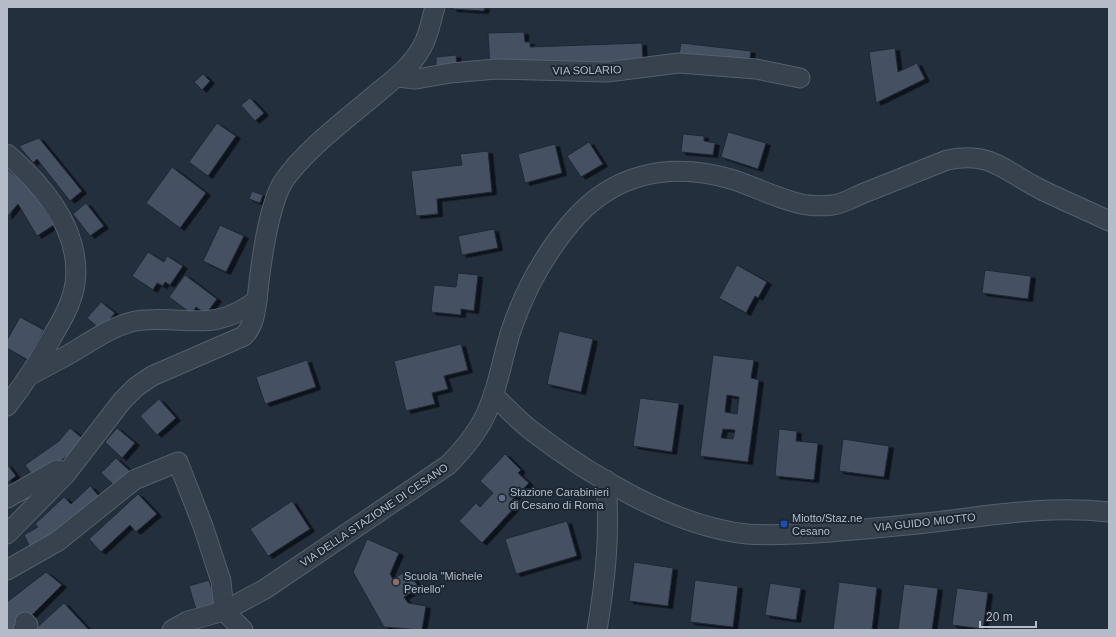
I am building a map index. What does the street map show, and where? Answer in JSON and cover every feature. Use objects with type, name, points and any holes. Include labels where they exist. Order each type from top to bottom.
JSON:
[{"type":"street","points":[[7,534],[66,475],[122,401],[144,381],[244,336],[252,327],[271,215],[283,182],[314,147],[397,77],[417,55],[423,46],[435,7]]},
{"type":"street","name":"VIA SOLARIO","points":[[397,77],[416,79],[458,72],[496,70],[607,72],[679,63],[756,69],[800,78]]},
{"type":"street","points":[[7,154],[34,180],[62,218],[71,240],[76,268],[75,284],[68,308],[30,375],[7,406]]},
{"type":"street","name":"VIA DELLA STAZIONE DI CESANO","points":[[172,630],[188,621],[224,611],[265,589],[437,474],[459,454],[485,416],[493,395],[516,315],[527,290],[548,254],[571,223],[596,200],[622,184],[649,173],[679,170],[708,173],[808,205],[834,205],[947,160],[974,158],[995,163],[1038,188],[1109,221]]},
{"type":"street","points":[[30,375],[103,334],[137,321],[209,321],[222,319],[244,309],[256,300]]},
{"type":"street","name":"VIA GUIDO MIOTTO","points":[[493,395],[532,430],[606,480],[664,510],[696,523],[730,532],[748,534],[806,534],[888,527],[1035,509],[1109,512]]},
{"type":"street","points":[[7,570],[58,542],[130,483],[144,475],[178,462],[203,526],[221,581],[224,611],[243,630]]},
{"type":"street","points":[[7,498],[57,470],[62,471],[66,475]]},
{"type":"street","points":[[597,630],[606,579],[609,541],[606,480]]},
{"type":"street","points":[[7,583],[58,553],[61,547],[58,542]]},
{"type":"building","points":[[453,7],[485,7],[484,11],[452,9]]},
{"type":"building","points":[[524,32],[525,42],[530,42],[530,47],[642,43],[643,62],[490,68],[488,33]]},
{"type":"building","points":[[681,43],[751,51],[749,64],[679,55]]},
{"type":"building","points":[[895,48],[898,72],[917,63],[925,79],[876,103],[869,52]]},
{"type":"building","points":[[456,55],[457,67],[436,68],[436,57]]},
{"type":"building","points":[[203,74],[210,81],[202,90],[194,82]]},
{"type":"building","points":[[250,98],[264,113],[255,121],[241,105]]},
{"type":"building","points":[[217,123],[236,136],[208,176],[189,162]]},
{"type":"building","points":[[728,132],[766,143],[758,169],[721,157]]},
{"type":"building","points":[[683,134],[704,136],[704,141],[715,143],[713,155],[681,152]]},
{"type":"building","points":[[39,138],[82,191],[70,201],[37,159],[33,163],[19,146]]},
{"type":"building","points":[[589,142],[603,164],[581,177],[567,156]]},
{"type":"building","points":[[555,144],[562,173],[525,183],[518,154]]},
{"type":"building","points":[[488,151],[492,192],[437,199],[438,214],[416,216],[411,171],[462,165],[460,154]]},
{"type":"building","points":[[172,167],[206,193],[180,228],[146,203]]},
{"type":"building","points":[[7,169],[32,189],[54,225],[37,236],[18,204],[7,217]]},
{"type":"building","points":[[252,191],[263,195],[260,203],[249,199]]},
{"type":"building","points":[[86,203],[104,226],[90,236],[73,214]]},
{"type":"building","points":[[220,225],[244,236],[226,272],[203,261]]},
{"type":"building","points":[[494,229],[498,248],[462,255],[458,236]]},
{"type":"building","points":[[148,252],[164,262],[167,256],[183,266],[170,285],[165,282],[163,286],[157,283],[153,290],[132,276]]},
{"type":"building","points":[[737,265],[767,282],[758,298],[755,296],[746,313],[719,298]]},
{"type":"building","points":[[985,270],[1031,276],[1028,299],[982,293]]},
{"type":"building","points":[[458,273],[478,275],[474,311],[461,309],[461,315],[431,312],[434,285],[456,287]]},
{"type":"building","points":[[185,275],[217,299],[206,314],[196,307],[192,314],[169,297]]},
{"type":"building","points":[[101,302],[115,313],[101,330],[87,318]]},
{"type":"building","points":[[20,317],[44,330],[28,360],[7,348],[7,340]]},
{"type":"building","points":[[559,331],[593,339],[581,392],[547,384]]},
{"type":"building","points":[[461,344],[468,370],[444,376],[448,389],[432,393],[435,404],[406,411],[394,361]]},
{"type":"building","points":[[713,355],[754,360],[751,378],[759,380],[748,462],[700,456]],"holes":[[[727,395],[739,397],[737,414],[725,412]],[[723,429],[735,430],[733,439],[721,438]]]},
{"type":"building","points":[[307,360],[316,387],[265,404],[256,377]]},
{"type":"building","points":[[640,398],[679,403],[672,452],[633,446]]},
{"type":"building","points":[[159,399],[176,418],[157,435],[140,416]]},
{"type":"building","points":[[70,428],[87,442],[35,479],[25,465],[59,441]]},
{"type":"building","points":[[117,428],[135,443],[122,458],[105,442]]},
{"type":"building","points":[[779,429],[797,431],[796,441],[818,443],[814,480],[775,476]]},
{"type":"building","points":[[843,439],[889,446],[884,477],[839,471]]},
{"type":"building","name":"Stazione Carabinieri di Cesano di Roma","points":[[505,454],[521,470],[518,473],[529,483],[510,502],[515,507],[482,543],[459,521],[476,503],[480,507],[493,493],[480,481]]},
{"type":"building","points":[[116,458],[131,472],[116,487],[101,473]]},
{"type":"building","points":[[7,464],[16,476],[7,483]]},
{"type":"building","points":[[90,486],[100,497],[32,551],[24,535],[38,527],[35,524],[64,497],[71,504]]},
{"type":"building","points":[[138,494],[157,514],[136,532],[130,525],[101,552],[89,539]]},
{"type":"building","points":[[292,501],[310,529],[268,556],[250,529]]},
{"type":"building","points":[[567,521],[577,556],[516,574],[505,539]]},
{"type":"building","points":[[367,539],[399,553],[390,574],[393,579],[408,570],[419,588],[404,597],[408,603],[426,606],[422,630],[384,627],[353,572]]},
{"type":"building","points":[[634,562],[673,568],[668,606],[629,601]]},
{"type":"building","points":[[46,572],[62,585],[17,630],[7,630],[7,602]]},
{"type":"building","points":[[209,580],[217,607],[197,613],[189,586]]},
{"type":"building","points":[[695,580],[738,586],[733,627],[690,622]]},
{"type":"building","points":[[839,582],[877,587],[872,630],[833,630]]},
{"type":"building","points":[[770,583],[801,588],[796,620],[765,615]]},
{"type":"building","points":[[904,584],[938,588],[932,630],[898,630]]},
{"type":"building","points":[[957,588],[988,592],[983,629],[952,625]]},
{"type":"building","points":[[64,603],[89,630],[34,630]]},
{"type":"place","name":"Stazione Carabinieri di Cesano di Roma","points":[[502,498]]},
{"type":"place","name":"Miotto/Staz.ne Cesano","points":[[784,524]]},
{"type":"place","name":"Scuola \"Michele Periello\"","points":[[396,582]]}]
